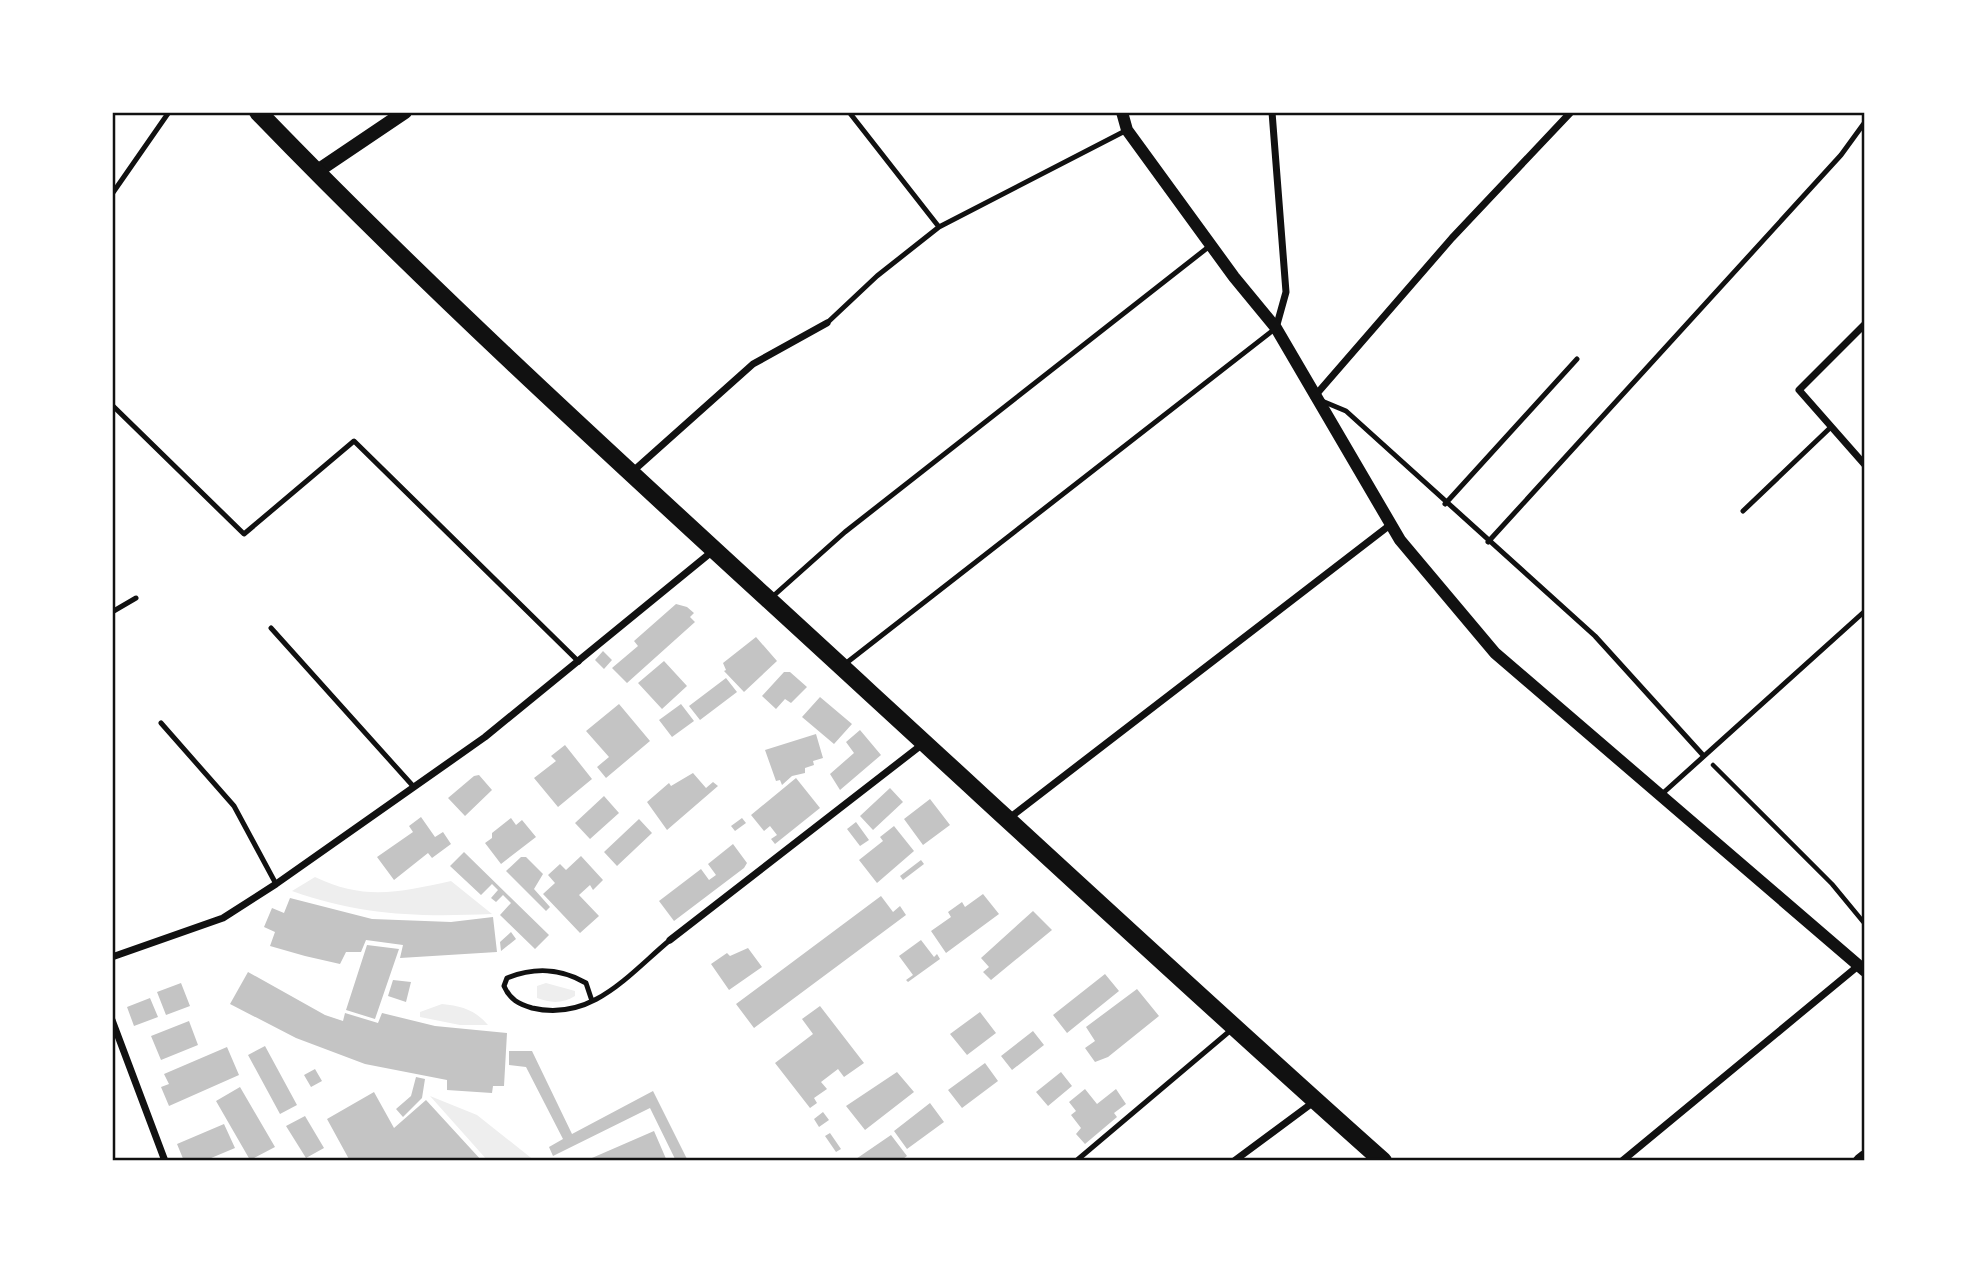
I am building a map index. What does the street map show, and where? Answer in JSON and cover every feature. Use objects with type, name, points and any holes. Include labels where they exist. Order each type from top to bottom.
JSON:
[{"type":"highway","points":[[258,112],[316,172],[714,550],[1234,1028],[1383,1161]]},
{"type":"main road","points":[[316,172],[405,112]]},
{"type":"main road","points":[[1860,1161],[1865,1157]]},
{"type":"street","points":[[1122,112],[1127,130],[1210,245],[1276,328],[1400,540],[1495,653],[1658,797],[1862,969],[1622,1161]]},
{"type":"street","points":[[1272,112],[1286,292],[1276,328]]},
{"type":"street","points":[[1314,397],[1452,239],[1571,112]]},
{"type":"street","points":[[632,472],[753,365],[827,323]]},
{"type":"street","points":[[1865,324],[1799,390],[1865,465]]},
{"type":"street","points":[[1007,820],[1390,525]]},
{"type":"street","points":[[112,957],[223,918],[275,884],[485,737],[714,550]]},
{"type":"street","points":[[670,940],[924,743]]},
{"type":"street","points":[[112,1020],[165,1161]]},
{"type":"street","points":[[1234,1161],[1315,1101]]},
{"type":"lane","points":[[112,194],[169,112]]},
{"type":"lane","points":[[849,112],[939,227]]},
{"type":"lane","points":[[1488,542],[1841,155],[1865,122]]},
{"type":"lane","points":[[827,323],[877,276],[939,227],[1127,130]]},
{"type":"lane","points":[[769,600],[845,532],[1210,245]]},
{"type":"lane","points":[[841,667],[1276,328]]},
{"type":"lane","points":[[1445,504],[1577,359]]},
{"type":"lane","points":[[1314,397],[1346,411],[1445,504],[1595,636],[1702,754]]},
{"type":"lane","points":[[112,405],[244,534],[354,441],[579,662]]},
{"type":"lane","points":[[1743,511],[1831,427]]},
{"type":"lane","points":[[112,612],[136,598]]},
{"type":"lane","points":[[1658,797],[1702,754],[1865,611]]},
{"type":"lane","points":[[271,628],[413,786]]},
{"type":"lane","points":[[161,723],[234,806],[275,884]]},
{"type":"lane","points":[[592,1001],[586,983],[558,970],[518,974],[507,978],[504,986],[508,995],[519,1004],[548,1012],[570,1011],[587,1006],[602,997],[670,940]]},
{"type":"lane","points":[[1076,1161],[1234,1028]]},
{"type":"path","points":[[1702,754],[1832,884],[1865,924]]},
{"type":"shaded area","points":[[315,877],[333,885],[366,892],[399,891],[451,881],[492,914],[391,913],[343,906],[292,891]]},
{"type":"shaded area","points":[[546,983],[575,991],[575,996],[556,1002],[537,998],[537,986]]},
{"type":"shaded area","points":[[442,1004],[468,1010],[488,1025],[460,1025],[420,1017],[420,1012]]},
{"type":"shaded area","points":[[430,1096],[477,1115],[535,1161],[488,1161]]},
{"type":"building","points":[[676,604],[687,607],[694,613],[690,617],[695,622],[627,683],[612,668],[638,646],[634,641]]},
{"type":"building","points":[[756,637],[777,661],[744,692],[724,671],[726,670],[723,663]]},
{"type":"building","points":[[603,651],[612,660],[604,669],[595,660]]},
{"type":"building","points":[[664,661],[687,686],[662,709],[638,683]]},
{"type":"building","points":[[784,672],[790,672],[807,687],[791,703],[785,699],[776,709],[762,696]]},
{"type":"building","points":[[726,678],[737,692],[700,720],[689,706]]},
{"type":"building","points":[[820,697],[852,724],[834,744],[802,717]]},
{"type":"building","points":[[619,704],[650,741],[606,778],[597,767],[609,757],[586,731]]},
{"type":"building","points":[[681,704],[694,721],[672,737],[659,720]]},
{"type":"building","points":[[860,730],[881,755],[840,790],[830,774],[854,753],[846,742]]},
{"type":"building","points":[[816,734],[823,758],[813,761],[814,765],[805,768],[805,773],[792,776],[782,785],[780,780],[776,781],[765,750]]},
{"type":"building","points":[[565,745],[592,779],[558,807],[534,778],[556,761],[551,756]]},
{"type":"building","points":[[693,773],[706,788],[713,782],[718,786],[667,830],[647,802],[669,783],[671,786]]},
{"type":"building","points":[[479,775],[492,790],[465,816],[448,798],[474,776]]},
{"type":"building","points":[[796,778],[820,808],[775,844],[771,839],[777,835],[770,826],[764,831],[751,815]]},
{"type":"building","points":[[890,788],[903,802],[873,830],[860,816]]},
{"type":"building","points":[[604,796],[619,813],[590,839],[575,823]]},
{"type":"building","points":[[930,799],[950,825],[923,845],[904,819]]},
{"type":"building","points":[[421,817],[435,837],[443,832],[451,844],[432,858],[428,853],[394,880],[377,857],[413,832],[409,826]]},
{"type":"building","points":[[511,818],[516,825],[522,820],[536,837],[501,864],[485,843],[492,838],[492,833]]},
{"type":"building","points":[[742,818],[746,823],[735,831],[731,826]]},
{"type":"building","points":[[639,819],[652,833],[617,866],[604,852]]},
{"type":"building","points":[[856,822],[869,840],[860,846],[847,829]]},
{"type":"building","points":[[894,826],[914,851],[877,883],[859,860],[883,841],[880,837]]},
{"type":"building","points":[[733,844],[747,863],[744,868],[674,921],[659,901],[701,869],[709,880],[716,875],[708,864]]},
{"type":"building","points":[[464,852],[549,935],[535,949],[500,915],[511,903],[503,895],[496,902],[491,898],[498,890],[492,884],[481,895],[450,866]]},
{"type":"building","points":[[581,856],[603,880],[593,890],[590,885],[579,895],[599,916],[580,933],[543,894],[555,883],[548,875],[560,864],[566,870]]},
{"type":"building","points":[[521,857],[526,857],[543,874],[534,889],[550,907],[546,911],[506,871]]},
{"type":"building","points":[[921,860],[924,864],[903,880],[900,876]]},
{"type":"building","points":[[983,894],[999,914],[946,953],[931,931],[951,917],[948,912],[962,902],[965,907]]},
{"type":"building","points":[[881,896],[893,912],[900,906],[906,915],[754,1028],[736,1004]]},
{"type":"building","points":[[290,898],[372,919],[451,922],[493,917],[497,952],[400,958],[403,945],[366,940],[361,952],[346,952],[340,964],[305,956],[270,946],[275,932],[264,927],[272,908],[284,913]]},
{"type":"building","points":[[1033,911],[1052,930],[991,980],[983,972],[989,967],[981,958]]},
{"type":"building","points":[[511,932],[516,939],[501,951],[500,942]]},
{"type":"building","points":[[921,940],[934,957],[937,954],[940,959],[908,982],[906,980],[913,975],[899,956]]},
{"type":"building","points":[[367,945],[399,949],[375,1019],[346,1010]]},
{"type":"building","points":[[748,948],[762,967],[729,990],[711,964],[727,953],[730,956]]},
{"type":"building","points":[[248,972],[325,1015],[343,1021],[345,1013],[378,1023],[382,1013],[435,1026],[507,1033],[504,1086],[493,1086],[492,1093],[447,1090],[447,1080],[365,1064],[296,1038],[230,1004]]},
{"type":"building","points":[[1105,974],[1119,991],[1067,1033],[1053,1015]]},
{"type":"building","points":[[393,980],[411,982],[406,1002],[388,996]]},
{"type":"building","points":[[181,983],[190,1006],[166,1015],[157,992]]},
{"type":"building","points":[[1137,989],[1159,1016],[1108,1057],[1095,1062],[1085,1048],[1095,1041],[1086,1027]]},
{"type":"building","points":[[150,998],[158,1017],[134,1026],[127,1007]]},
{"type":"building","points":[[820,1006],[864,1063],[844,1077],[838,1069],[821,1082],[827,1089],[814,1098],[817,1103],[810,1108],[775,1063],[813,1034],[802,1019]]},
{"type":"building","points":[[980,1012],[996,1033],[967,1055],[950,1034]]},
{"type":"building","points":[[189,1021],[198,1045],[161,1060],[151,1036]]},
{"type":"building","points":[[1033,1031],[1044,1045],[1012,1070],[1001,1056]]},
{"type":"building","points":[[265,1046],[297,1105],[280,1114],[248,1055]]},
{"type":"building","points":[[227,1047],[239,1075],[169,1106],[161,1087],[169,1084],[164,1074]]},
{"type":"building","points":[[509,1051],[532,1051],[572,1134],[653,1091],[688,1161],[676,1161],[650,1108],[553,1156],[549,1147],[563,1139],[526,1067],[509,1065]]},
{"type":"building","points":[[985,1063],[998,1081],[962,1108],[948,1090]]},
{"type":"building","points":[[315,1069],[322,1081],[311,1087],[304,1075]]},
{"type":"building","points":[[897,1072],[914,1092],[865,1130],[846,1106]]},
{"type":"building","points":[[1061,1072],[1072,1086],[1048,1106],[1036,1092]]},
{"type":"building","points":[[416,1077],[425,1079],[422,1098],[403,1117],[396,1109],[411,1096]]},
{"type":"building","points":[[240,1087],[275,1147],[250,1160],[216,1101]]},
{"type":"building","points":[[1085,1089],[1097,1104],[1116,1089],[1126,1104],[1114,1113],[1117,1117],[1085,1144],[1076,1134],[1081,1128],[1071,1115],[1076,1111],[1069,1102]]},
{"type":"building","points":[[374,1092],[394,1128],[426,1100],[482,1161],[350,1161],[327,1119]]},
{"type":"building","points":[[930,1103],[944,1122],[907,1149],[894,1131]]},
{"type":"building","points":[[823,1112],[829,1120],[819,1127],[814,1119]]},
{"type":"building","points":[[305,1116],[324,1148],[306,1158],[286,1126]]},
{"type":"building","points":[[224,1124],[235,1148],[204,1161],[184,1161],[177,1144]]},
{"type":"building","points":[[654,1131],[667,1161],[585,1161]]},
{"type":"building","points":[[830,1133],[841,1149],[836,1152],[825,1136]]},
{"type":"building","points":[[891,1135],[907,1156],[900,1161],[853,1161]]}]
